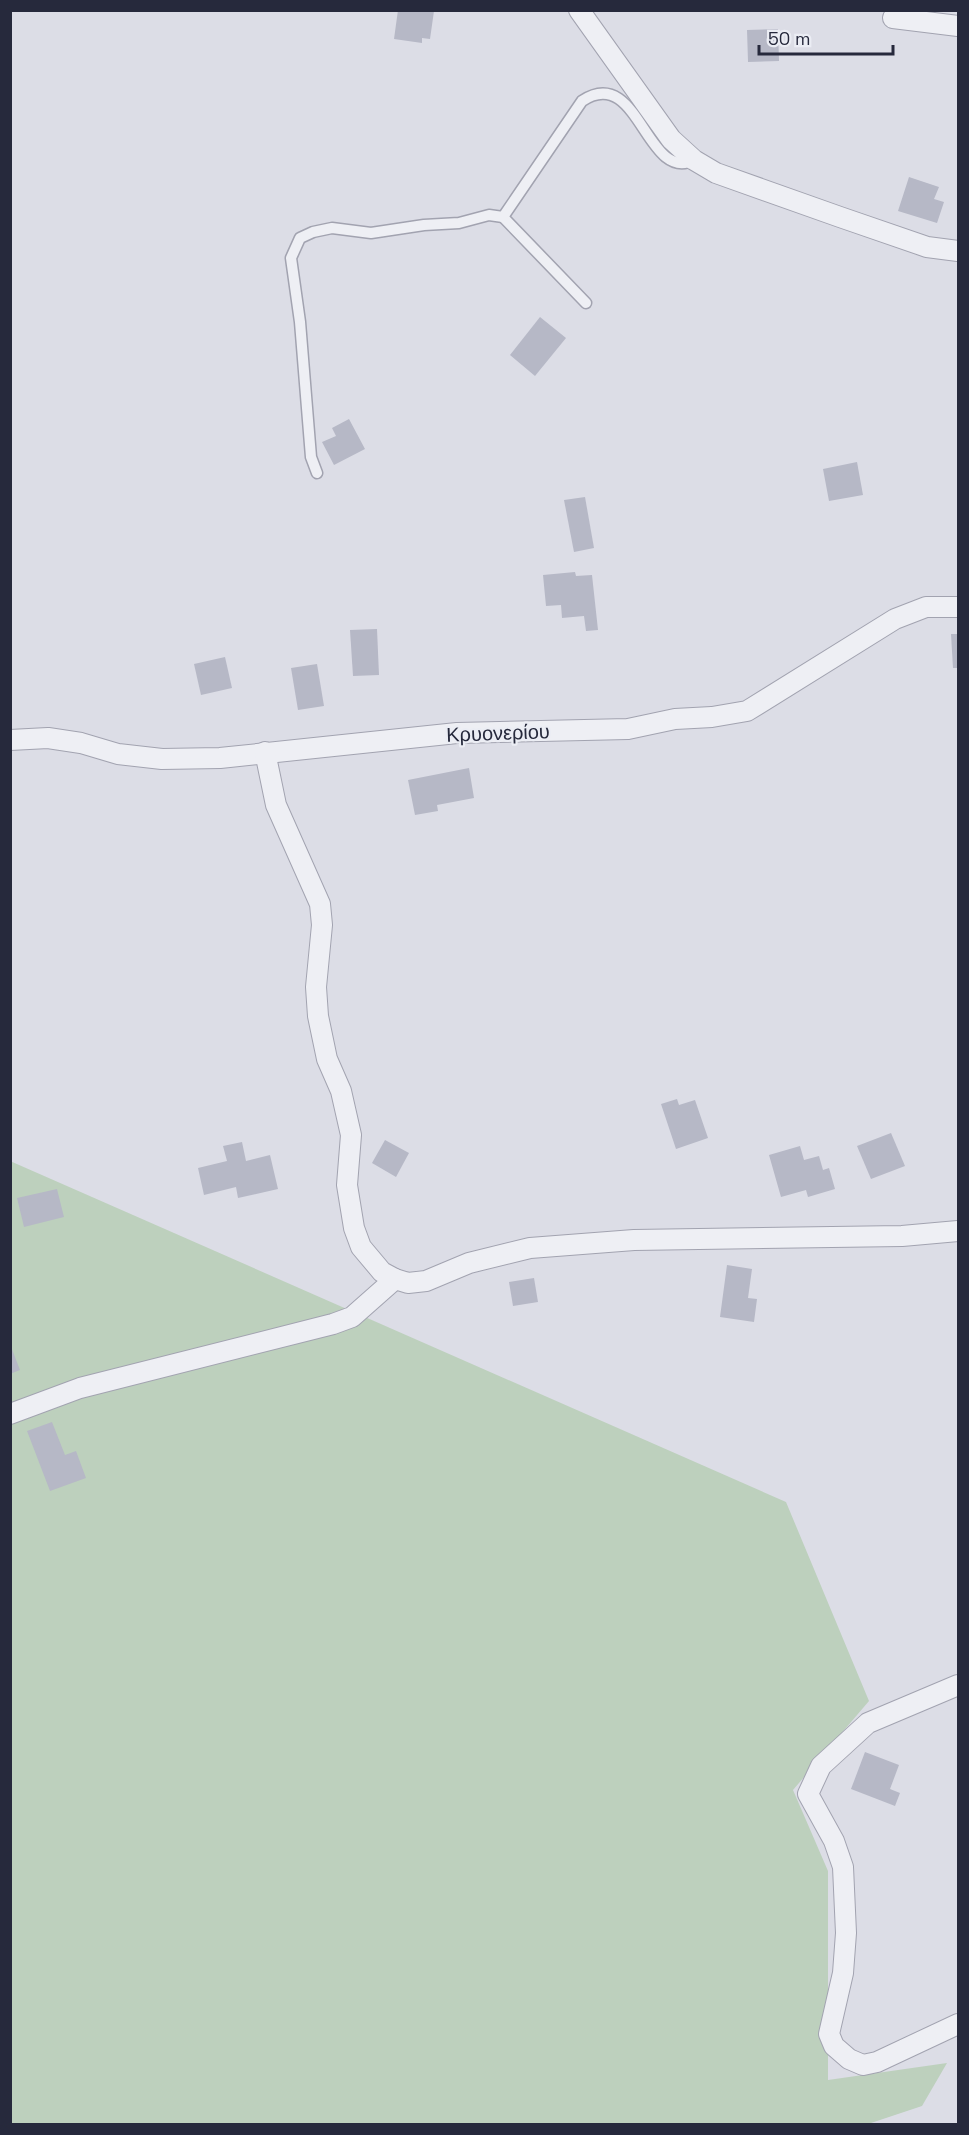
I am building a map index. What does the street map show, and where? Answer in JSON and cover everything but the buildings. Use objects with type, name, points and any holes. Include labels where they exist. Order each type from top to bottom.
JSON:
[{"type":"street","points":[[579,10],[671,139],[694,160],[716,173],[927,247],[958,251]]},
{"type":"street","points":[[893,18],[958,26]]},
{"type":"street","name":"Κρυονερίου","points":[[10,740],[48,738],[81,743],[118,754],[162,759],[220,758],[457,733],[628,729],[675,719],[712,717],[747,711],[895,620],[926,607],[958,607]]},
{"type":"street","points":[[265,752],[276,805],[320,904],[322,925],[316,987],[318,1016],[327,1059],[341,1091],[351,1135],[347,1185],[354,1228],[361,1247],[382,1272],[408,1283],[426,1281],[469,1263],[530,1248],[634,1240],[903,1236],[958,1231]]},
{"type":"street","points":[[10,1414],[80,1388],[333,1324],[352,1317],[395,1279]]},
{"type":"street","points":[[958,1685],[868,1723],[821,1766],[808,1794],[834,1841],[843,1868],[846,1933],[843,1973],[829,2034],[834,2046],[849,2059],[863,2065],[877,2062],[958,2024]]},
{"type":"lane","points":[[503,217],[582,101],[594,94],[604,92],[616,96],[659,150],[670,160],[682,164],[694,160]]},
{"type":"lane","points":[[317,473],[310,457],[300,322],[291,258],[300,238],[313,232],[332,228],[371,233],[424,225],[459,223],[489,215],[503,217],[586,303]]},
{"type":"green space","points":[[10,1161],[786,1502],[869,1701],[793,1790],[828,1871],[828,2080],[947,2063],[922,2106],[868,2124],[11,2124]]}]
